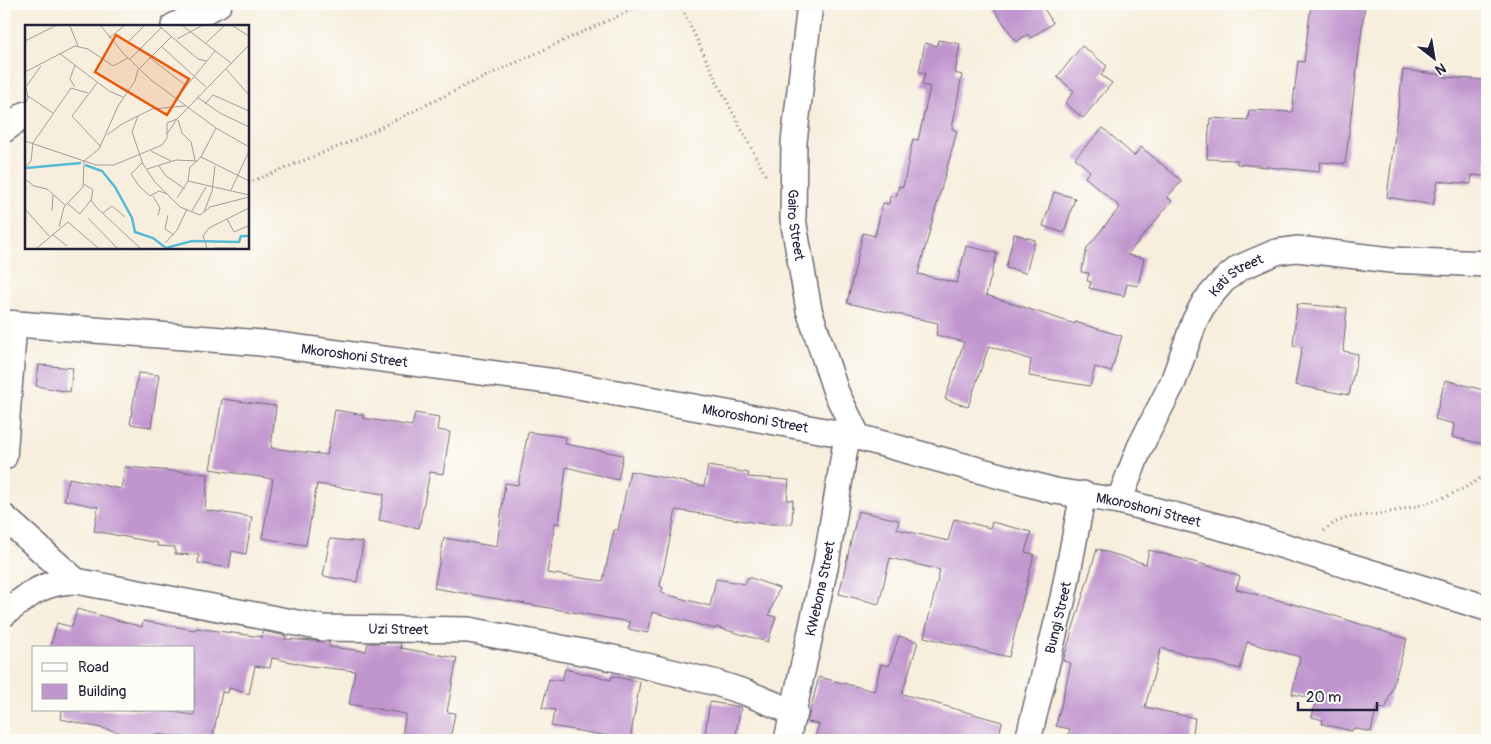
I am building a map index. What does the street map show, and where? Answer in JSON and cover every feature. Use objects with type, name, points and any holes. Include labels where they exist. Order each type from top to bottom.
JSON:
[{"type":"street","points":[[176,25],[219,4]]},
{"type":"street","name":"Gairo Street","points":[[810,4],[794,142],[793,219],[809,310],[836,392],[853,436]]},
{"type":"street","points":[[4,130],[25,115]]},
{"type":"street","name":"Kati Street","points":[[1118,501],[1140,447],[1173,382],[1194,320],[1204,302],[1223,281],[1240,268],[1276,252],[1297,249],[1391,260],[1487,264]]},
{"type":"street","points":[[4,457],[9,323]]},
{"type":"street","name":"Mkoroshoni Street","points":[[9,323],[262,343],[556,382],[853,436],[1055,491],[1118,501],[1235,531],[1487,608]]},
{"type":"street","name":"KWebona Street","points":[[788,740],[853,436]]},
{"type":"street","name":"Bungi Street","points":[[1028,740],[1063,598],[1083,494]]},
{"type":"street","points":[[4,517],[76,582]]},
{"type":"street","name":"Uzi Street","points":[[4,614],[34,591],[59,581],[76,582],[323,628],[479,632],[613,658],[712,682],[747,693],[794,713]]},
{"type":"path","points":[[249,183],[358,139],[471,83],[644,4]]},
{"type":"path","points":[[680,4],[716,80],[769,181]]},
{"type":"path","points":[[1301,551],[1332,523],[1354,515],[1382,513],[1425,504],[1466,487],[1487,472]]},
{"type":"building","points":[[991,4],[1041,4],[1053,23],[1031,38],[1028,34],[1016,42]]},
{"type":"building","points":[[1311,4],[1365,4],[1345,164],[1320,162],[1319,172],[1237,164],[1237,160],[1207,159],[1210,118],[1248,120],[1249,110],[1292,112],[1298,61],[1304,62]]},
{"type":"building","points":[[938,40],[960,44],[955,73],[962,75],[952,129],[957,131],[918,274],[957,283],[966,246],[997,253],[986,295],[1075,324],[1075,322],[1122,336],[1111,372],[1095,367],[1090,386],[1029,376],[1031,360],[989,346],[968,407],[945,399],[964,342],[936,335],[938,323],[847,303],[863,233],[875,236],[883,203],[889,204],[890,196],[896,197],[899,186],[903,187],[913,139],[918,140],[930,87],[922,85],[925,73],[919,72],[925,43],[937,46]]},
{"type":"building","points":[[1082,46],[1107,66],[1101,75],[1112,83],[1083,118],[1065,103],[1074,91],[1057,77]]},
{"type":"building","points":[[1403,70],[1444,75],[1444,77],[1487,80],[1487,176],[1472,175],[1471,184],[1438,181],[1433,205],[1387,197]]},
{"type":"building","points":[[1103,128],[1134,156],[1141,147],[1182,181],[1167,197],[1172,201],[1127,255],[1144,258],[1138,286],[1127,284],[1124,296],[1089,288],[1091,282],[1087,281],[1089,273],[1081,272],[1087,248],[1120,207],[1085,177],[1090,171],[1075,158]]},
{"type":"building","points":[[1054,192],[1075,198],[1064,233],[1043,226]]},
{"type":"building","points":[[1014,234],[1035,240],[1026,273],[1006,268]]},
{"type":"building","points":[[1297,304],[1347,308],[1343,351],[1358,354],[1349,395],[1295,385],[1302,347],[1293,346]]},
{"type":"building","points":[[39,365],[73,368],[70,392],[36,386]]},
{"type":"building","points":[[138,373],[159,375],[151,427],[130,424]]},
{"type":"building","points":[[1445,380],[1487,391],[1487,445],[1452,437],[1454,424],[1435,419]]},
{"type":"building","points":[[222,399],[276,406],[271,448],[327,455],[335,410],[363,415],[362,418],[412,426],[415,413],[439,417],[437,430],[450,432],[443,474],[430,472],[419,528],[379,520],[384,494],[317,484],[306,545],[262,538],[273,479],[210,469]]},
{"type":"building","points":[[528,432],[566,437],[565,444],[623,455],[618,480],[566,467],[559,524],[555,523],[547,573],[603,581],[614,530],[618,530],[630,471],[704,486],[708,466],[749,473],[748,477],[789,480],[787,500],[793,500],[792,524],[764,524],[676,510],[660,586],[663,588],[661,593],[710,606],[716,579],[745,584],[748,577],[779,588],[769,615],[776,617],[768,642],[716,627],[715,629],[652,612],[648,633],[628,629],[630,622],[434,588],[444,538],[497,547],[505,483],[518,485]]},
{"type":"building","points":[[125,467],[208,474],[205,510],[252,517],[246,554],[232,551],[229,568],[198,563],[199,555],[175,554],[175,547],[157,546],[158,543],[94,531],[98,507],[64,500],[69,478],[121,489]]},
{"type":"building","points":[[858,511],[899,520],[897,529],[948,541],[954,519],[990,528],[992,522],[1031,532],[1025,552],[1034,554],[1009,657],[924,637],[940,570],[890,558],[879,604],[839,594]]},
{"type":"building","points":[[330,539],[363,542],[357,582],[323,576]]},
{"type":"building","points":[[1097,549],[1146,564],[1149,550],[1220,569],[1240,577],[1236,589],[1319,611],[1407,639],[1386,708],[1376,709],[1371,732],[1353,728],[1352,731],[1322,724],[1323,720],[1312,717],[1316,699],[1292,694],[1300,657],[1247,642],[1240,669],[1161,648],[1145,707],[1195,718],[1192,740],[1138,740],[1118,735],[1117,740],[1067,740],[1070,729],[1056,726],[1071,663],[1063,661]]},
{"type":"building","points":[[77,609],[142,627],[143,621],[195,630],[196,628],[262,637],[263,631],[286,636],[285,639],[329,642],[329,647],[366,651],[368,643],[401,643],[400,648],[457,658],[447,712],[455,713],[450,740],[401,740],[406,714],[349,704],[355,671],[310,666],[272,658],[270,668],[255,666],[249,694],[229,688],[228,693],[222,692],[212,740],[155,734],[153,740],[122,740],[123,733],[61,719],[62,712],[173,712],[194,715],[195,646],[51,646],[57,623],[72,627]]},
{"type":"building","points":[[899,636],[918,642],[902,694],[1002,722],[998,740],[814,740],[819,724],[807,722],[819,677],[874,691],[881,664],[889,666]]},
{"type":"building","points":[[565,669],[611,680],[612,676],[640,682],[630,740],[551,726],[555,710],[542,708],[549,679],[562,681]]},
{"type":"building","points":[[710,702],[741,707],[735,739],[705,734]]}]
